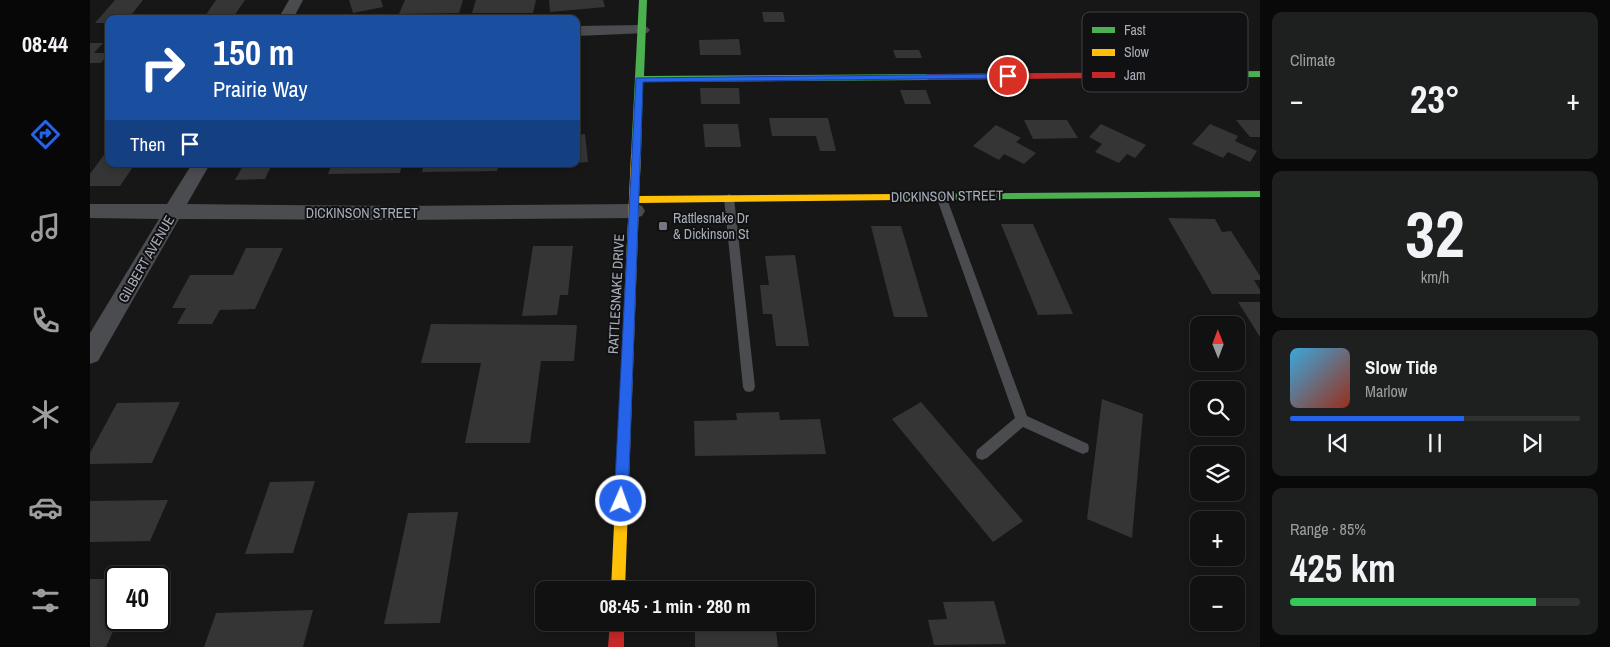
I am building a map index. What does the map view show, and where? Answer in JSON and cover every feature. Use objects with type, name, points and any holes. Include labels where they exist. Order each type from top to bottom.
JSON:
[{"type":"street","points":[[287,15],[296,0]]},
{"type":"street","name":"RATTLESNAKE DRIVE","points":[[618,581],[643,0]]},
{"type":"street","points":[[580,30],[642,30]]},
{"type":"street","points":[[639,80],[1082,76]]},
{"type":"street","name":"GILBERT AVENUE","points":[[90,354],[199,167]]},
{"type":"street","name":"DICKINSON STREET","points":[[90,211],[398,214],[635,205],[729,198],[1260,194]]},
{"type":"street","points":[[616,647],[617,631]]},
{"type":"lane","points":[[941,196],[1022,420],[1083,448]]},
{"type":"lane","points":[[729,198],[749,387]]},
{"type":"lane","points":[[982,454],[1022,420]]},
{"type":"building","points":[[115,0],[143,0],[131,15],[105,15],[105,23],[95,23]]},
{"type":"building","points":[[216,0],[245,0],[235,15],[206,15]]},
{"type":"building","points":[[349,0],[381,0],[383,7],[353,13]]},
{"type":"building","points":[[405,0],[463,0],[459,13],[399,14]]},
{"type":"building","points":[[476,0],[536,0],[533,13],[472,13]]},
{"type":"building","points":[[549,0],[603,0],[605,7],[550,12]]},
{"type":"building","points":[[762,12],[783,12],[785,22],[764,22]]},
{"type":"building","points":[[739,39],[741,55],[700,55],[699,40]]},
{"type":"building","points":[[90,43],[103,43],[94,53],[105,53],[105,58],[101,63],[90,63]]},
{"type":"building","points":[[893,50],[919,50],[922,58],[896,58]]},
{"type":"building","points":[[700,88],[739,88],[740,104],[701,104]]},
{"type":"building","points":[[900,90],[926,90],[931,104],[905,104]]},
{"type":"building","points":[[769,118],[828,118],[836,151],[820,151],[816,136],[772,136]]},
{"type":"building","points":[[1024,120],[1067,120],[1078,138],[1033,139]]},
{"type":"building","points":[[1236,120],[1260,120],[1260,137],[1250,137]]},
{"type":"building","points":[[703,124],[738,124],[741,147],[705,147]]},
{"type":"building","points":[[1101,124],[1146,145],[1135,158],[1127,154],[1119,163],[1095,152],[1102,144],[1089,137]]},
{"type":"building","points":[[1210,124],[1238,136],[1235,141],[1257,151],[1250,162],[1228,152],[1223,158],[1192,144]]},
{"type":"building","points":[[996,125],[1021,138],[1016,142],[1036,153],[1024,164],[1004,154],[999,160],[973,146]]},
{"type":"building","points":[[585,134],[588,162],[580,163],[580,135]]},
{"type":"building","points":[[105,153],[105,167],[133,167],[120,186],[90,186],[90,174]]},
{"type":"building","points":[[242,167],[271,167],[265,179],[235,180]]},
{"type":"building","points":[[331,167],[401,167],[400,173],[328,174]]},
{"type":"building","points":[[423,167],[498,167],[497,171],[422,172]]},
{"type":"building","points":[[1168,218],[1215,219],[1222,232],[1231,231],[1260,276],[1260,280],[1254,280],[1260,290],[1260,294],[1212,294]]},
{"type":"building","points":[[1001,224],[1033,224],[1073,314],[1038,315]]},
{"type":"building","points":[[871,226],[901,226],[928,317],[894,317]]},
{"type":"building","points":[[533,246],[573,246],[568,295],[560,295],[557,315],[522,316]]},
{"type":"building","points":[[246,248],[283,248],[255,309],[220,310],[212,324],[177,324],[186,308],[172,308],[190,275],[233,275]]},
{"type":"building","points":[[795,255],[809,346],[776,346],[772,314],[763,314],[760,285],[769,285],[765,256]]},
{"type":"building","points":[[1238,302],[1260,302],[1260,337]]},
{"type":"building","points":[[431,324],[577,325],[574,361],[541,361],[530,443],[465,443],[481,363],[421,363]]},
{"type":"building","points":[[1102,399],[1143,414],[1132,538],[1087,519]]},
{"type":"building","points":[[180,402],[152,463],[90,464],[90,453],[117,403]]},
{"type":"building","points":[[921,402],[1023,521],[993,542],[892,419]]},
{"type":"building","points":[[779,412],[780,420],[820,419],[826,454],[695,456],[694,421],[737,420],[736,413]]},
{"type":"building","points":[[315,481],[293,553],[245,554],[270,482]]},
{"type":"building","points":[[168,500],[150,541],[90,542],[90,501]]},
{"type":"building","points":[[458,512],[440,623],[384,624],[408,513]]},
{"type":"building","points":[[90,579],[105,579],[105,631],[113,631],[106,647],[90,647]]},
{"type":"building","points":[[994,601],[1006,644],[934,645],[928,620],[947,619],[943,602]]},
{"type":"building","points":[[313,610],[303,647],[204,647],[216,613]]},
{"type":"building","points":[[695,631],[776,631],[778,647],[695,647]]},
{"type":"traffic: fast","points":[[636,155],[643,0]]},
{"type":"traffic: fast","points":[[1248,74],[1260,74]]},
{"type":"traffic: fast","points":[[639,79],[928,77]]},
{"type":"traffic: fast","points":[[900,197],[1260,194]]},
{"type":"traffic: slow","points":[[618,581],[636,155]]},
{"type":"traffic: slow","points":[[635,200],[900,197]]},
{"type":"traffic: jam","points":[[928,77],[1082,76]]},
{"type":"traffic: jam","points":[[616,647],[617,631]]},
{"type":"place","name":"Rattlesnake Dr & Dickinson St","points":[[663,226]]},
{"type":"route","points":[[621,501],[635,211],[639,80],[1008,76]]}]
